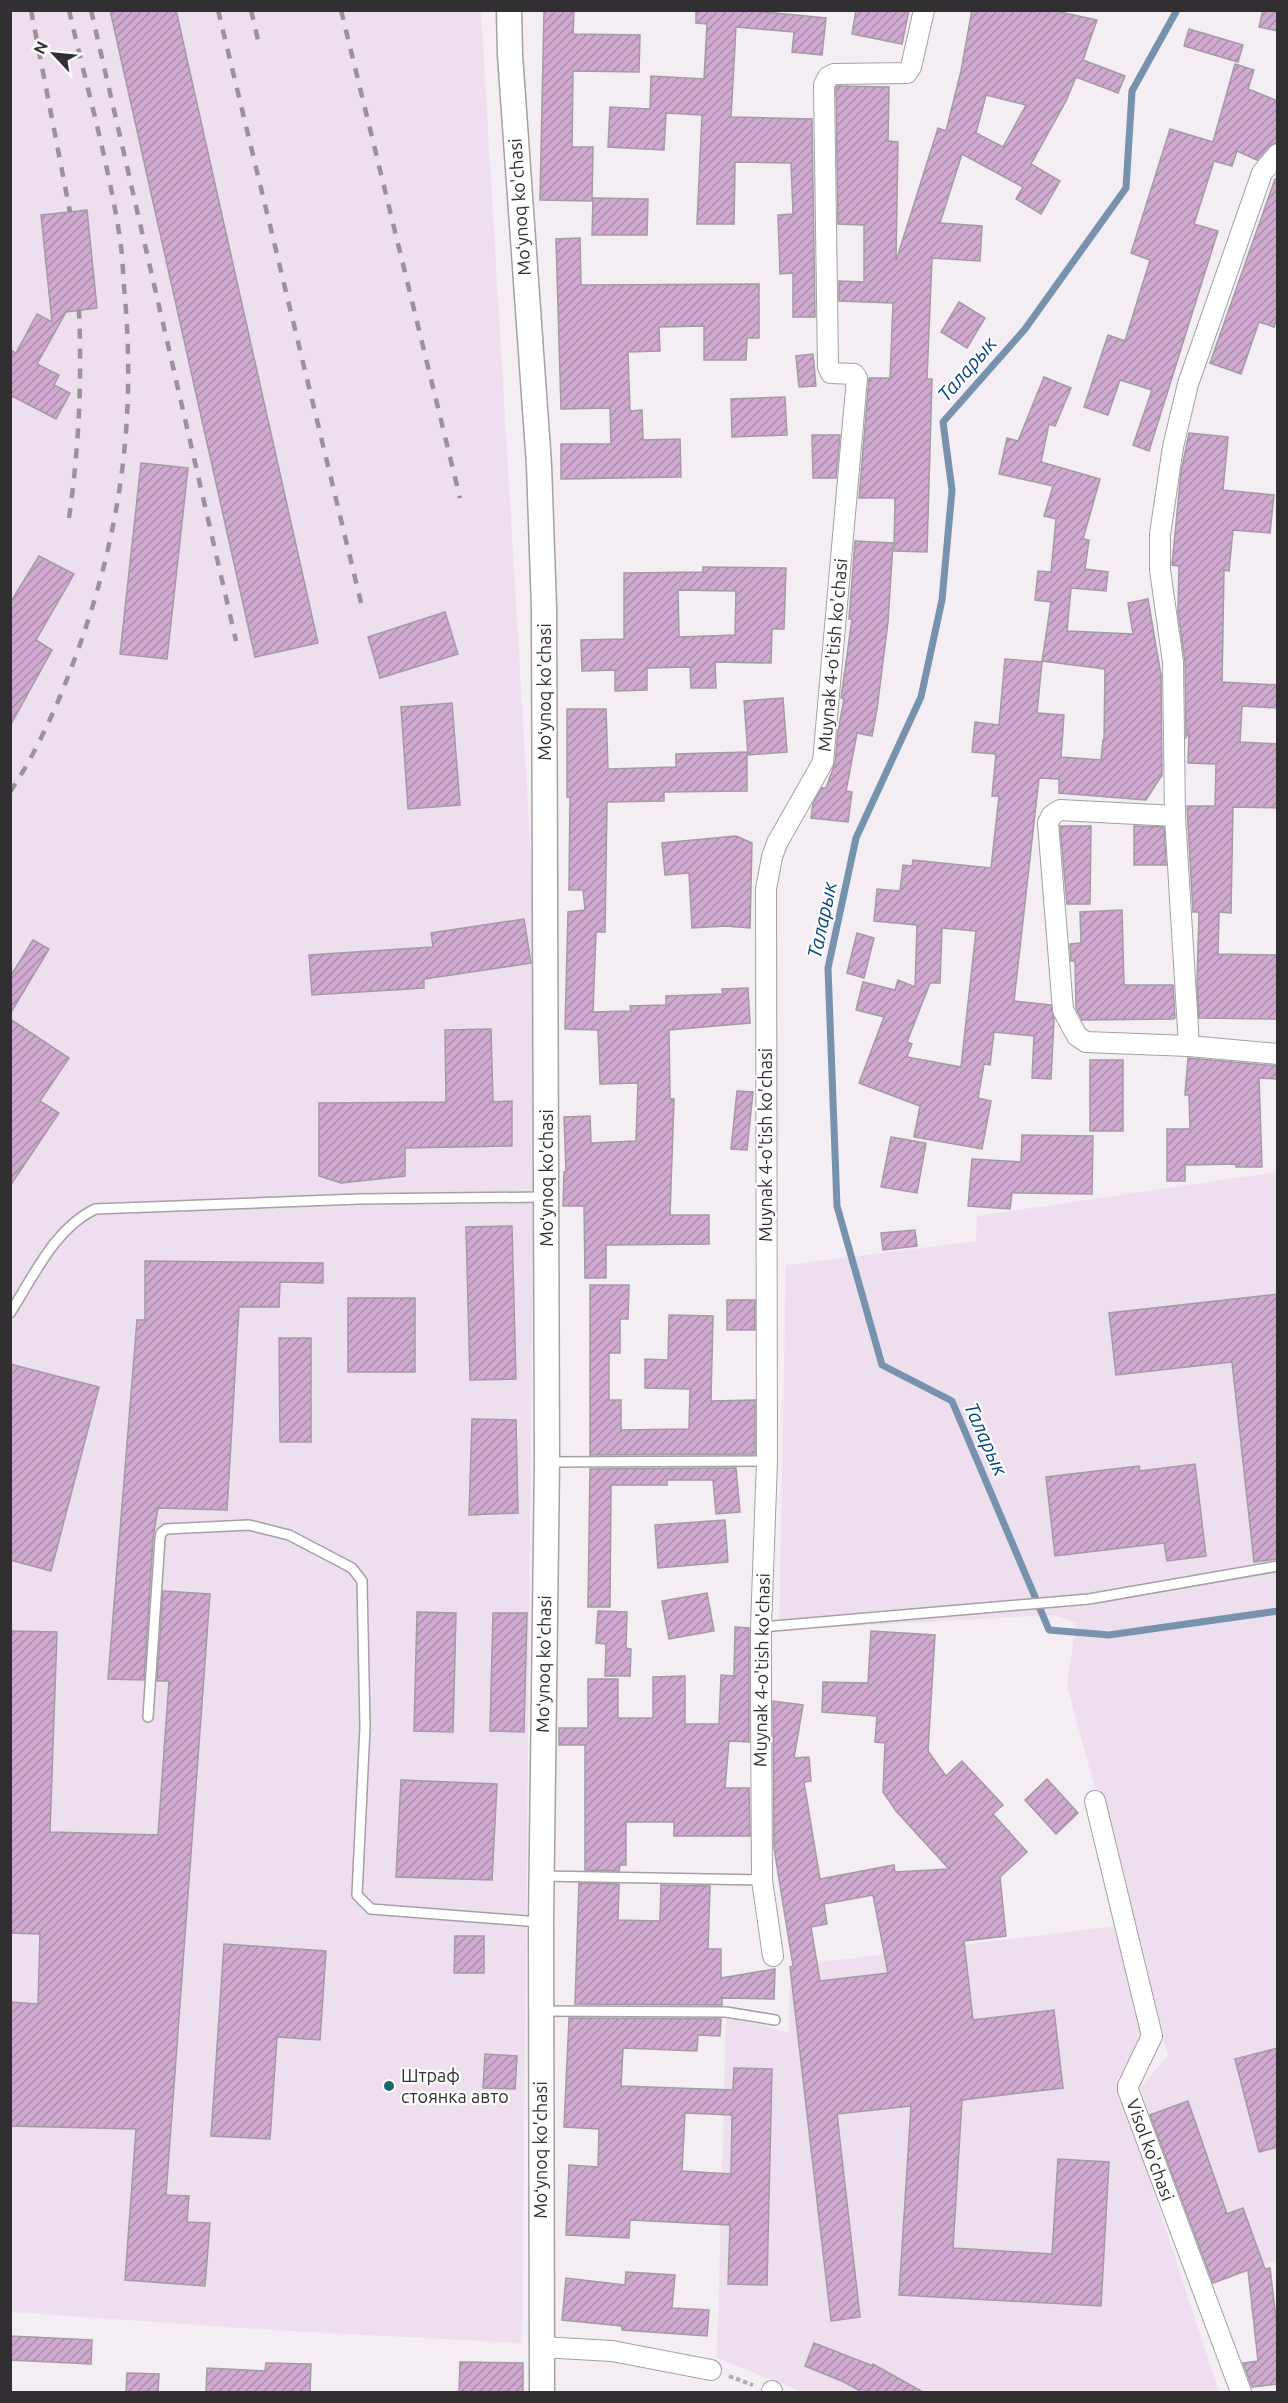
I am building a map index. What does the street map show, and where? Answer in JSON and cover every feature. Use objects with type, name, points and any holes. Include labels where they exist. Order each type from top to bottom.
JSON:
[{"type":"street","name":"Moʻynoq ko'chasi","points":[[509,10],[510,55],[540,465],[542,537],[547,1197],[547,1462],[541,1922],[542,2392]]},
{"type":"street","name":"Muynak 4-o'tish ko'chasi","points":[[773,1956],[762,1880],[761,1627],[767,1461],[766,890],[777,843],[823,762],[857,378],[854,375],[831,373],[828,367],[824,85],[828,77],[834,74],[907,73],[911,67],[924,10]]},
{"type":"street","points":[[1190,1046],[1175,816],[1173,662],[1160,570],[1160,534],[1164,494],[1188,384],[1262,173],[1278,154]]},
{"type":"street","points":[[1175,816],[1060,810],[1052,815],[1048,823],[1063,1010],[1077,1036],[1086,1042],[1190,1046],[1278,1054]]},
{"type":"street","name":"Visol ko'chasi","points":[[1095,1801],[1152,2036],[1128,2090],[1240,2392]]},
{"type":"street","points":[[541,2347],[612,2351],[711,2370]]},
{"type":"lane","points":[[10,1313],[55,1241],[81,1216],[95,1209],[359,1199],[547,1197]]},
{"type":"lane","points":[[547,1462],[767,1461]]},
{"type":"lane","points":[[148,1717],[161,1533],[166,1528],[249,1525],[289,1535],[352,1568],[362,1581],[365,1726],[357,1895],[370,1909],[541,1922]]},
{"type":"lane","points":[[761,1627],[1089,1599],[1278,1566]]},
{"type":"lane","points":[[542,1876],[762,1880]]},
{"type":"lane","points":[[541,2011],[726,2012],[775,2020]]},
{"type":"path","points":[[711,2370],[772,2392]]},
{"type":"shaded area","points":[[10,11],[481,11],[536,942],[522,2343],[271,2330],[11,2312]]},
{"type":"shaded area","points":[[1277,1172],[1277,2260],[1206,2285],[1138,2090],[1168,2056],[1067,1686],[1076,1622],[1053,1615],[779,1630],[786,1265],[976,1241],[977,1216]]},
{"type":"shaded area","points":[[1116,1926],[1142,2040],[1117,2080],[1219,2392],[803,2392],[717,2358],[726,2017],[789,2032],[790,1966]]},
{"type":"building","points":[[110,10],[176,10],[318,643],[255,657]]},
{"type":"building","points":[[544,10],[574,10],[573,34],[640,35],[639,72],[573,71],[572,147],[593,147],[592,201],[540,200]]},
{"type":"building","points":[[696,10],[743,10],[826,18],[822,55],[792,52],[794,32],[736,27],[731,117],[812,119],[815,317],[793,317],[793,273],[780,274],[778,215],[793,214],[791,163],[735,162],[734,224],[697,224],[702,115],[666,113],[664,150],[608,147],[610,107],[650,109],[651,76],[704,79],[707,24],[696,23]]},
{"type":"building","points":[[856,10],[909,10],[902,44],[852,34]]},
{"type":"building","points":[[972,10],[1051,10],[1097,20],[1083,60],[1125,76],[1118,93],[1076,77],[1066,101],[1031,164],[1060,181],[1041,214],[1016,199],[1023,187],[962,154],[940,223],[982,226],[980,261],[932,258],[927,379],[932,379],[927,552],[894,551],[895,498],[859,498],[869,378],[890,378],[893,303],[839,301],[839,281],[864,282],[864,225],[838,224],[836,88],[837,86],[889,87],[888,141],[898,142],[896,261],[938,128],[946,131],[961,71]],"holes":[[[986,95],[1026,105],[1003,147],[976,133]]]},
{"type":"building","points":[[1263,10],[1278,10],[1278,31],[1259,27]]},
{"type":"building","points":[[1189,29],[1243,45],[1238,62],[1184,46]]},
{"type":"building","points":[[1235,64],[1254,70],[1248,89],[1278,101],[1278,142],[1269,146],[1257,160],[1237,151],[1232,166],[1214,161],[1194,224],[1218,231],[1149,451],[1133,445],[1152,390],[1120,380],[1108,415],[1084,407],[1108,335],[1125,341],[1150,260],[1131,253],[1170,129],[1213,142]]},
{"type":"building","points":[[1275,179],[1278,179],[1278,316],[1274,327],[1259,322],[1241,374],[1210,363]]},
{"type":"building","points":[[593,198],[648,199],[647,235],[592,235]]},
{"type":"building","points":[[87,210],[97,308],[66,312],[37,364],[59,375],[54,385],[70,393],[56,419],[10,395],[10,350],[16,353],[37,314],[52,322],[41,215]]},
{"type":"building","points":[[580,238],[581,285],[759,284],[759,338],[747,338],[746,360],[704,360],[704,326],[659,327],[660,351],[628,352],[630,411],[642,410],[643,440],[680,439],[681,477],[561,479],[561,444],[611,444],[610,408],[561,409],[556,239]]},
{"type":"building","points":[[959,302],[985,318],[967,348],[941,332]]},
{"type":"building","points":[[813,354],[816,386],[799,387],[796,356]]},
{"type":"building","points":[[1044,377],[1071,388],[1055,426],[1049,424],[1041,462],[1100,479],[1083,539],[1089,540],[1085,569],[1108,572],[1106,591],[1071,588],[1067,631],[1133,634],[1128,603],[1148,599],[1161,675],[1162,775],[1146,800],[1059,793],[1059,779],[1039,778],[1014,1001],[1051,1005],[1054,1019],[1051,1079],[1032,1078],[1034,1036],[994,1032],[990,1065],[984,1064],[978,1098],[991,1101],[982,1149],[914,1137],[920,1106],[859,1083],[884,1017],[856,1010],[863,982],[895,990],[898,980],[915,987],[917,925],[874,921],[877,889],[900,891],[903,865],[912,866],[913,860],[991,868],[999,796],[992,796],[996,754],[972,752],[975,722],[999,725],[1005,659],[1042,662],[1037,713],[1064,715],[1061,757],[1101,760],[1104,740],[1105,669],[1042,661],[1051,602],[1035,600],[1038,571],[1051,572],[1056,519],[1044,516],[1053,486],[999,474],[1007,438],[1018,441]],"holes":[[[942,928],[976,931],[961,1067],[907,1057],[912,1044],[907,1042],[930,983],[940,983]]]},
{"type":"building","points":[[785,397],[787,435],[732,437],[731,399]]},
{"type":"building","points":[[1189,433],[1228,437],[1223,490],[1274,495],[1270,533],[1233,530],[1229,571],[1224,570],[1222,682],[1278,685],[1278,708],[1242,706],[1240,742],[1278,744],[1278,808],[1233,807],[1231,913],[1219,912],[1218,954],[1278,955],[1278,1019],[1199,1018],[1197,985],[1199,912],[1193,912],[1187,806],[1215,806],[1216,764],[1188,763],[1189,732],[1186,737],[1185,662],[1178,612],[1179,566],[1172,565],[1181,472]]},
{"type":"building","points":[[812,435],[840,435],[836,478],[813,478]]},
{"type":"building","points":[[141,463],[188,468],[167,659],[120,654]]},
{"type":"building","points":[[855,541],[893,543],[888,622],[877,709],[872,736],[857,733],[846,791],[852,792],[848,822],[811,818],[813,803],[822,788],[826,788],[835,763],[852,619],[849,619]]},
{"type":"building","points":[[39,556],[74,574],[36,640],[52,650],[10,726],[10,603]]},
{"type":"building","points":[[703,567],[786,568],[784,629],[772,629],[771,663],[715,662],[716,688],[691,688],[690,667],[647,668],[647,690],[615,691],[615,670],[582,671],[581,640],[624,639],[624,573],[703,572]],"holes":[[[678,590],[736,591],[735,635],[679,637]]]},
{"type":"building","points":[[445,612],[458,654],[380,678],[368,637]]},
{"type":"building","points":[[783,698],[787,752],[748,755],[744,701]]},
{"type":"building","points":[[452,703],[460,805],[408,809],[401,707]]},
{"type":"building","points":[[567,709],[606,709],[608,769],[676,767],[676,754],[747,752],[747,791],[664,792],[664,801],[607,802],[605,932],[596,932],[593,1012],[631,1011],[630,1006],[666,1005],[666,996],[723,994],[722,989],[748,988],[750,1023],[669,1030],[670,1099],[674,1099],[670,1215],[709,1215],[709,1244],[606,1245],[606,1278],[585,1278],[584,1206],[563,1206],[564,1172],[566,1172],[564,1117],[590,1116],[591,1143],[636,1141],[638,1083],[600,1084],[598,1030],[565,1029],[568,912],[585,910],[583,890],[569,890],[570,797],[567,797]]},
{"type":"building","points":[[1060,826],[1091,826],[1090,904],[1067,904]]},
{"type":"building","points":[[1134,826],[1164,827],[1166,865],[1134,865]]},
{"type":"building","points":[[736,836],[752,843],[750,928],[726,926],[692,928],[689,873],[665,875],[662,843]]},
{"type":"building","points":[[1122,910],[1124,985],[1173,985],[1175,1018],[1173,1019],[1082,1020],[1076,1008],[1075,961],[1071,961],[1070,944],[1081,943],[1080,912]]},
{"type":"building","points":[[524,919],[531,963],[424,979],[424,988],[312,995],[309,955],[433,947],[431,933]]},
{"type":"building","points":[[857,933],[874,938],[864,978],[847,973]]},
{"type":"building","points":[[33,940],[49,949],[10,1014],[10,977]]},
{"type":"building","points":[[10,1019],[69,1058],[40,1101],[59,1113],[10,1186]]},
{"type":"building","points":[[491,1029],[493,1102],[512,1101],[512,1146],[405,1148],[405,1176],[341,1183],[319,1176],[319,1103],[446,1102],[445,1030]]},
{"type":"building","points":[[1188,1058],[1278,1066],[1278,1079],[1259,1078],[1262,1167],[1236,1167],[1236,1164],[1185,1165],[1185,1181],[1167,1181],[1167,1129],[1190,1129],[1189,1095],[1185,1095]]},
{"type":"building","points":[[1090,1060],[1123,1060],[1123,1131],[1090,1131]]},
{"type":"building","points":[[737,1091],[753,1092],[747,1150],[731,1149]]},
{"type":"building","points":[[1022,1135],[1093,1136],[1092,1194],[1012,1193],[1010,1209],[968,1206],[972,1159],[1021,1162]]},
{"type":"building","points":[[891,1137],[926,1143],[917,1193],[881,1187]]},
{"type":"building","points":[[512,1226],[516,1379],[470,1380],[466,1227]]},
{"type":"building","points":[[915,1230],[917,1246],[883,1250],[881,1233]]},
{"type":"building","points":[[145,1261],[323,1263],[323,1283],[280,1282],[279,1307],[239,1307],[227,1510],[158,1508],[153,1538],[144,1680],[108,1679],[137,1320],[145,1320]]},
{"type":"building","points":[[590,1285],[629,1285],[628,1319],[620,1319],[620,1353],[609,1353],[609,1400],[621,1400],[621,1430],[689,1429],[690,1389],[645,1388],[645,1359],[668,1360],[669,1315],[713,1316],[711,1401],[755,1400],[755,1454],[590,1455]]},
{"type":"building","points":[[1278,1294],[1278,1559],[1254,1562],[1232,1362],[1116,1375],[1109,1313]]},
{"type":"building","points":[[348,1298],[415,1298],[415,1372],[348,1372]]},
{"type":"building","points":[[727,1300],[755,1300],[755,1330],[727,1330]]},
{"type":"building","points":[[279,1338],[311,1338],[311,1442],[280,1442]]},
{"type":"building","points":[[10,1364],[99,1387],[51,1571],[10,1560]]},
{"type":"building","points":[[472,1419],[516,1420],[518,1513],[469,1515]]},
{"type":"building","points":[[1195,1464],[1206,1556],[1167,1561],[1164,1543],[1055,1556],[1046,1477],[1139,1466],[1140,1471]]},
{"type":"building","points":[[736,1468],[740,1512],[716,1514],[713,1480],[667,1480],[667,1485],[611,1485],[610,1607],[588,1607],[590,1469]]},
{"type":"building","points":[[725,1520],[728,1562],[658,1568],[655,1525]]},
{"type":"building","points":[[163,1591],[210,1594],[166,2195],[189,2196],[187,2222],[210,2223],[205,2286],[125,2280],[136,2129],[10,2126],[10,2002],[38,2004],[40,1934],[10,1933],[10,1631],[57,1632],[50,1832],[158,1835],[169,1681],[157,1681]]},
{"type":"building","points":[[707,1593],[714,1631],[669,1639],[662,1601]]},
{"type":"building","points":[[598,1611],[627,1612],[626,1648],[631,1649],[630,1676],[605,1676],[606,1644],[596,1643]]},
{"type":"building","points":[[417,1612],[456,1613],[453,1732],[414,1731]]},
{"type":"building","points":[[493,1613],[527,1613],[524,1732],[490,1731]]},
{"type":"building","points":[[735,1627],[749,1628],[749,1742],[729,1741],[725,1788],[749,1788],[750,1836],[674,1836],[674,1822],[626,1822],[626,1865],[620,1865],[619,1871],[585,1870],[585,1745],[559,1745],[559,1728],[588,1728],[588,1679],[618,1679],[618,1718],[653,1718],[653,1677],[685,1676],[685,1724],[719,1724],[721,1675],[734,1676]]},
{"type":"building","points":[[871,1631],[935,1635],[928,1751],[946,1776],[962,1761],[1003,1805],[993,1814],[1027,1852],[1000,1877],[1006,1936],[964,1941],[973,2020],[1054,2010],[1063,2088],[962,2100],[953,2248],[1052,2254],[1058,2159],[1109,2162],[1101,2306],[899,2295],[911,2106],[837,2114],[860,2317],[831,2321],[790,1967],[793,1966],[774,1848],[773,1701],[803,1705],[794,1758],[809,1757],[811,1781],[804,1782],[820,1879],[894,1865],[895,1872],[949,1869],[896,1811],[883,1792],[885,1743],[875,1742],[877,1716],[822,1712],[823,1682],[868,1683]],"holes":[[[873,1895],[888,1973],[820,1981],[811,1927],[827,1924],[824,1904]]]},
{"type":"building","points":[[1047,1779],[1078,1813],[1056,1834],[1025,1800]]},
{"type":"building","points":[[401,1780],[497,1784],[492,1880],[396,1877]]},
{"type":"building","points":[[579,1883],[619,1884],[618,1920],[660,1921],[661,1885],[710,1886],[708,1949],[721,1949],[721,1978],[775,1969],[774,1999],[722,1998],[722,2005],[575,2004]]},
{"type":"building","points":[[455,1936],[484,1936],[484,1973],[454,1973]]},
{"type":"building","points":[[224,1944],[326,1951],[320,2040],[277,2037],[270,2139],[211,2136]]},
{"type":"building","points":[[569,2018],[721,2019],[720,2036],[698,2035],[697,2051],[623,2048],[621,2086],[733,2090],[734,2068],[772,2069],[767,2285],[728,2284],[730,2225],[630,2220],[629,2238],[566,2235],[569,2165],[598,2167],[599,2129],[564,2127]],"holes":[[[685,2113],[732,2115],[731,2174],[682,2171]]]},
{"type":"building","points":[[1278,2048],[1278,2147],[1259,2152],[1235,2059]]},
{"type":"building","points":[[485,2054],[517,2056],[515,2089],[483,2088]]},
{"type":"building","points":[[1188,2101],[1227,2214],[1243,2208],[1265,2269],[1270,2268],[1278,2336],[1278,2384],[1252,2387],[1243,2363],[1258,2361],[1248,2270],[1213,2283],[1150,2115]]},
{"type":"building","points":[[626,2272],[675,2275],[672,2308],[709,2310],[707,2336],[622,2330],[622,2326],[562,2320],[566,2278],[625,2285]]},
{"type":"building","points":[[10,2336],[92,2340],[91,2364],[10,2360]]},
{"type":"building","points":[[814,2343],[873,2366],[873,2364],[923,2392],[862,2392],[805,2366]]},
{"type":"building","points":[[460,2362],[523,2363],[523,2392],[459,2392]]},
{"type":"building","points":[[266,2363],[311,2364],[310,2392],[206,2392],[207,2368],[265,2371]]},
{"type":"building","points":[[127,2373],[159,2374],[158,2392],[126,2392]]},
{"type":"waterway","name":"Таларык","points":[[1177,10],[1132,91],[1126,188],[1025,329],[943,422],[952,490],[942,600],[921,697],[856,838],[828,968],[837,1206],[882,1365],[952,1401],[1049,1630],[1109,1635],[1278,1611]]},
{"type":"railway","points":[[31,10],[70,212]]},
{"type":"railway","points":[[10,792],[37,746],[52,714],[89,619],[113,526],[126,433],[127,337],[120,239],[102,149],[69,10]]},
{"type":"railway","points":[[91,10],[236,641]]},
{"type":"railway","points":[[218,10],[363,611]]},
{"type":"railway","points":[[251,10],[258,40]]},
{"type":"railway","points":[[341,10],[460,498]]},
{"type":"railway","points":[[69,518],[79,414],[79,310]]},
{"type":"place","name":"Штраф стоянка авто","points":[[389,2086]]}]
